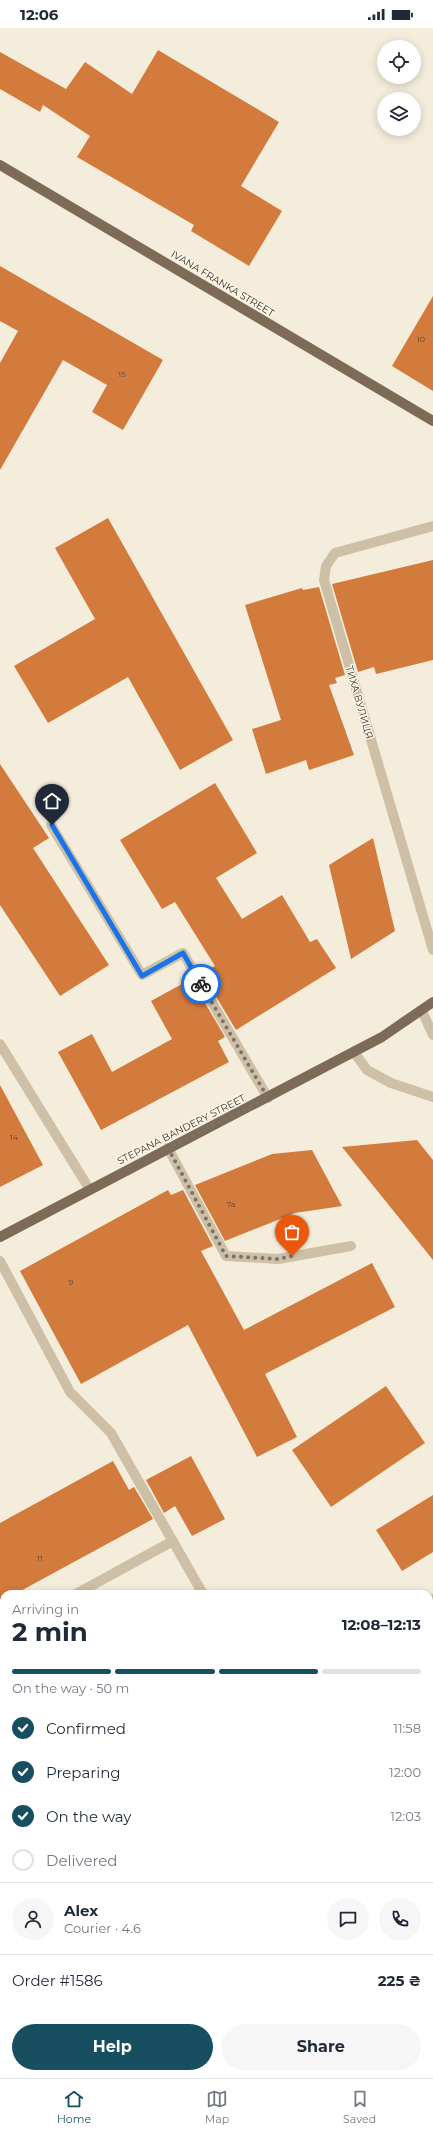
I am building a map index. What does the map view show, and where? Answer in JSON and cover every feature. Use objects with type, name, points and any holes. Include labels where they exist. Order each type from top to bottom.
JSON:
[{"type":"main road","name":"IVANA FRANKA STREET","points":[[0,165],[433,421]]},
{"type":"main road","name":"STEPANA BANDERY STREET","points":[[0,1237],[354,1052],[422,1011],[433,1002]]},
{"type":"street","name":"ТИХА ВУЛИЦЯ","points":[[433,526],[335,553],[326,566],[324,580],[433,950]]},
{"type":"street","points":[[52,825],[142,976],[183,953],[268,1098]]},
{"type":"street","points":[[422,1011],[433,1035]]},
{"type":"street","points":[[0,1044],[90,1190]]},
{"type":"street","points":[[354,1052],[367,1070],[391,1084],[433,1097]]},
{"type":"street","points":[[168,1148],[226,1256],[278,1259],[351,1246]]},
{"type":"street","points":[[0,1261],[70,1392],[112,1433],[201,1590]]},
{"type":"street","points":[[83,1590],[173,1541]]},
{"type":"building","points":[[158,50],[279,122],[241,186],[282,211],[249,266],[191,231],[194,225],[77,157],[90,136],[43,105],[40,112],[0,89],[0,52],[66,89],[85,62],[132,94]]},
{"type":"building","points":[[0,266],[163,360],[123,430],[92,412],[107,385],[63,360],[0,470],[0,363],[18,331],[0,321]]},
{"type":"building","points":[[433,296],[433,391],[392,366]]},
{"type":"building","points":[[108,518],[233,740],[180,770],[128,677],[48,723],[14,666],[95,619],[55,548]]},
{"type":"building","points":[[433,560],[433,660],[376,674],[374,667],[358,672],[332,584]]},
{"type":"building","points":[[319,587],[345,675],[335,678],[337,683],[329,685],[354,755],[309,770],[306,760],[266,774],[252,729],[281,720],[245,605],[302,588],[303,590]]},
{"type":"building","points":[[0,764],[49,838],[33,848],[109,965],[60,996],[0,905]]},
{"type":"building","points":[[215,783],[257,853],[216,878],[242,919],[282,895],[310,942],[317,939],[336,968],[236,1030],[202,973],[215,966],[175,902],[162,909],[120,840]]},
{"type":"building","points":[[373,838],[395,931],[351,959],[329,865]]},
{"type":"building","points":[[191,979],[225,1037],[218,1041],[229,1062],[101,1130],[58,1052],[92,1034],[112,1072],[172,1039],[151,1001]]},
{"type":"building","points":[[0,1085],[43,1165],[0,1187]]},
{"type":"building","points":[[417,1140],[433,1160],[433,1260],[342,1147]]},
{"type":"building","points":[[312,1150],[342,1206],[295,1213],[225,1241],[195,1185],[272,1154]]},
{"type":"building","points":[[168,1190],[171,1195],[183,1190],[213,1246],[201,1251],[244,1330],[372,1263],[395,1307],[265,1374],[297,1437],[257,1457],[188,1325],[81,1384],[20,1271]]},
{"type":"building","points":[[386,1386],[425,1443],[331,1507],[292,1450]]},
{"type":"building","points":[[191,1456],[225,1519],[192,1536],[175,1506],[164,1513],[146,1480]]},
{"type":"building","points":[[113,1461],[129,1490],[134,1487],[153,1519],[22,1590],[0,1590],[0,1523]]},
{"type":"building","points":[[433,1495],[433,1552],[402,1571],[376,1530]]},
{"type":"way so far","points":[[201,984],[268,1098],[168,1148],[226,1256],[278,1259],[292,1256]]},
{"type":"route","points":[[52,825],[142,976],[183,953],[201,984]]}]
